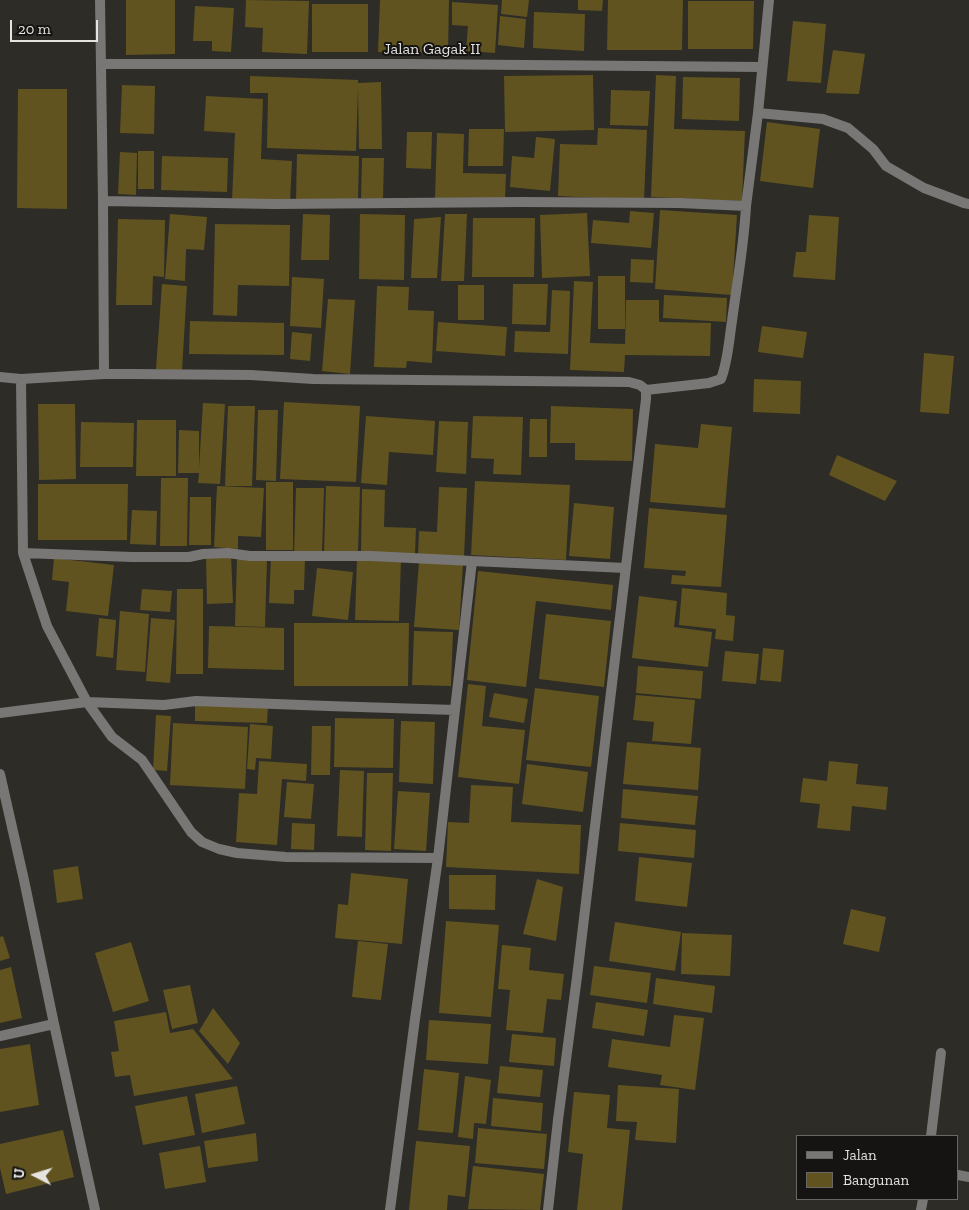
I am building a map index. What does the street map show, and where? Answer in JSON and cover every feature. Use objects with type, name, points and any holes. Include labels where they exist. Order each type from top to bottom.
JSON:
[{"type":"street","points":[[100,0],[104,374]]},
{"type":"street","points":[[0,377],[21,379],[104,374],[251,375],[313,379],[628,382],[640,385],[646,390],[710,383],[721,379],[724,372],[744,234],[769,0]]},
{"type":"street","name":"Jalan Gagak II","points":[[102,64],[762,67]]},
{"type":"street","points":[[758,113],[823,119],[848,128],[873,149],[886,166],[924,188],[969,204]]},
{"type":"street","points":[[103,201],[274,204],[680,203],[746,206]]},
{"type":"street","points":[[21,379],[23,553],[47,626],[87,702],[112,737],[142,760],[191,832],[202,842],[219,849],[238,852],[286,857],[438,858]]},
{"type":"street","points":[[548,1210],[646,390]]},
{"type":"street","points":[[23,553],[132,557],[189,556],[222,553],[250,556],[371,556],[626,568]]},
{"type":"street","points":[[390,1210],[438,858],[472,561]]},
{"type":"street","points":[[0,714],[87,702],[164,705],[196,701],[455,710]]},
{"type":"street","points":[[0,774],[95,1210]]},
{"type":"street","points":[[0,1036],[54,1024]]},
{"type":"street","points":[[931,1135],[941,1053]]},
{"type":"building","points":[[126,0],[175,0],[175,54],[126,55]]},
{"type":"building","points":[[246,0],[309,1],[307,54],[262,52],[263,28],[245,27]]},
{"type":"building","points":[[380,0],[449,0],[448,53],[378,52]]},
{"type":"building","points":[[502,0],[529,0],[527,17],[501,14]]},
{"type":"building","points":[[578,0],[603,0],[602,11],[578,10]]},
{"type":"building","points":[[608,0],[683,0],[682,50],[607,50]]},
{"type":"building","points":[[688,1],[754,1],[753,49],[688,49]]},
{"type":"building","points":[[452,2],[498,5],[495,53],[466,51],[468,26],[452,25]]},
{"type":"building","points":[[312,4],[368,4],[368,52],[312,52]]},
{"type":"building","points":[[195,6],[234,8],[231,52],[212,51],[212,41],[193,41]]},
{"type":"building","points":[[534,12],[585,14],[584,51],[533,48]]},
{"type":"building","points":[[500,16],[526,19],[524,48],[498,45]]},
{"type":"building","points":[[793,21],[826,24],[821,83],[787,81]]},
{"type":"building","points":[[833,50],[865,54],[859,94],[826,93]]},
{"type":"building","points":[[593,75],[594,130],[505,132],[504,76]]},
{"type":"building","points":[[656,75],[676,76],[674,129],[745,131],[742,201],[651,197]]},
{"type":"building","points":[[250,76],[358,80],[358,83],[381,82],[382,149],[359,149],[358,88],[356,151],[267,148],[268,93],[250,93]]},
{"type":"building","points":[[683,77],[740,78],[739,121],[682,119]]},
{"type":"building","points":[[122,85],[155,86],[154,134],[120,133]]},
{"type":"building","points":[[18,89],[67,89],[67,209],[17,208]]},
{"type":"building","points":[[611,90],[650,91],[648,126],[610,125]]},
{"type":"building","points":[[206,96],[263,99],[261,159],[292,161],[290,203],[232,200],[235,133],[204,131]]},
{"type":"building","points":[[767,122],[820,129],[813,188],[760,181]]},
{"type":"building","points":[[598,128],[647,130],[644,200],[558,196],[560,144],[597,145]]},
{"type":"building","points":[[469,129],[504,129],[503,166],[468,166]]},
{"type":"building","points":[[407,132],[432,132],[431,169],[406,168]]},
{"type":"building","points":[[437,133],[464,134],[463,173],[506,174],[505,201],[435,198]]},
{"type":"building","points":[[536,137],[555,139],[550,191],[510,187],[512,156],[534,158]]},
{"type":"building","points":[[138,151],[154,151],[154,189],[138,189]]},
{"type":"building","points":[[120,152],[137,153],[136,195],[118,194]]},
{"type":"building","points":[[297,154],[359,156],[358,201],[296,199]]},
{"type":"building","points":[[162,156],[228,158],[227,192],[161,190]]},
{"type":"building","points":[[362,158],[384,158],[383,199],[361,198]]},
{"type":"building","points":[[660,210],[737,215],[732,295],[655,289]]},
{"type":"building","points":[[630,211],[654,213],[651,248],[591,243],[593,220],[629,223]]},
{"type":"building","points":[[587,213],[590,276],[542,278],[540,215]]},
{"type":"building","points":[[170,214],[207,217],[204,250],[186,249],[185,281],[165,279]]},
{"type":"building","points":[[303,214],[330,215],[329,260],[301,260]]},
{"type":"building","points":[[360,214],[405,215],[404,280],[359,279]]},
{"type":"building","points":[[445,214],[467,214],[464,281],[441,281]]},
{"type":"building","points":[[809,215],[839,217],[835,280],[793,277],[796,252],[806,252]]},
{"type":"building","points":[[441,217],[437,278],[411,278],[414,219]]},
{"type":"building","points":[[473,218],[535,218],[534,277],[472,277]]},
{"type":"building","points":[[118,219],[165,220],[164,277],[153,276],[152,305],[116,305]]},
{"type":"building","points":[[215,224],[290,225],[289,286],[238,285],[237,316],[213,315]]},
{"type":"building","points":[[631,259],[654,260],[653,283],[630,282]]},
{"type":"building","points":[[598,276],[625,276],[625,329],[598,329]]},
{"type":"building","points":[[292,277],[324,279],[321,328],[290,326]]},
{"type":"building","points":[[574,281],[593,282],[590,343],[625,344],[626,300],[659,300],[659,322],[711,323],[710,356],[625,355],[624,372],[570,370]]},
{"type":"building","points":[[162,284],[187,286],[182,371],[156,369]]},
{"type":"building","points":[[513,284],[548,284],[546,325],[512,324]]},
{"type":"building","points":[[458,285],[484,285],[484,320],[458,320]]},
{"type":"building","points":[[377,286],[409,287],[408,310],[434,311],[432,363],[407,361],[406,368],[374,367]]},
{"type":"building","points":[[552,290],[570,291],[568,354],[514,352],[515,331],[550,332]]},
{"type":"building","points":[[664,295],[727,298],[726,322],[663,318]]},
{"type":"building","points":[[328,299],[355,300],[350,374],[322,371]]},
{"type":"building","points":[[190,321],[284,323],[284,355],[189,354]]},
{"type":"building","points":[[438,322],[507,327],[505,356],[436,351]]},
{"type":"building","points":[[762,326],[807,332],[803,358],[758,352]]},
{"type":"building","points":[[292,332],[312,334],[310,361],[290,359]]},
{"type":"building","points":[[924,353],[954,356],[949,414],[920,412]]},
{"type":"building","points":[[754,379],[801,381],[800,414],[753,412]]},
{"type":"building","points":[[284,402],[360,406],[356,482],[280,479]]},
{"type":"building","points":[[203,403],[225,404],[220,484],[198,483],[199,473],[178,473],[179,430],[199,431],[199,468]]},
{"type":"building","points":[[38,404],[75,404],[76,479],[39,480]]},
{"type":"building","points":[[228,406],[255,406],[252,486],[225,486]]},
{"type":"building","points":[[551,406],[633,409],[632,461],[575,460],[575,443],[550,443]]},
{"type":"building","points":[[258,410],[278,410],[276,481],[256,480]]},
{"type":"building","points":[[366,416],[435,421],[433,455],[389,452],[387,485],[361,483]]},
{"type":"building","points":[[473,416],[523,417],[521,475],[493,474],[494,459],[471,458]]},
{"type":"building","points":[[530,419],[547,419],[547,457],[529,457]]},
{"type":"building","points":[[137,420],[176,420],[176,476],[136,476]]},
{"type":"building","points":[[439,421],[468,422],[466,474],[436,472]]},
{"type":"building","points":[[81,422],[134,423],[133,467],[80,467]]},
{"type":"building","points":[[701,424],[732,427],[725,508],[650,502],[655,444],[698,448]]},
{"type":"building","points":[[837,455],[897,481],[885,501],[829,475]]},
{"type":"building","points":[[161,478],[188,478],[187,546],[160,546]]},
{"type":"building","points":[[475,481],[570,485],[566,560],[471,555]]},
{"type":"building","points":[[266,482],[293,482],[293,550],[266,550]]},
{"type":"building","points":[[38,484],[128,484],[127,540],[38,540]]},
{"type":"building","points":[[217,486],[264,488],[261,537],[238,536],[238,549],[214,547]]},
{"type":"building","points":[[326,486],[360,487],[358,553],[324,552]]},
{"type":"building","points":[[439,487],[467,488],[464,557],[418,555],[419,531],[437,532]]},
{"type":"building","points":[[296,488],[324,488],[322,553],[294,553]]},
{"type":"building","points":[[362,489],[385,490],[384,527],[416,528],[415,555],[361,554]]},
{"type":"building","points":[[190,497],[211,497],[211,545],[189,545]]},
{"type":"building","points":[[574,503],[614,507],[610,559],[569,556]]},
{"type":"building","points":[[649,508],[727,515],[721,587],[671,584],[672,575],[685,576],[686,571],[644,568]]},
{"type":"building","points":[[132,510],[157,511],[156,545],[130,544]]},
{"type":"building","points":[[231,555],[233,603],[207,604],[206,556]]},
{"type":"building","points":[[271,556],[305,558],[304,590],[294,590],[294,604],[269,603]]},
{"type":"building","points":[[54,558],[114,565],[108,616],[66,611],[69,582],[52,580]]},
{"type":"building","points":[[237,558],[267,559],[265,627],[235,626]]},
{"type":"building","points":[[357,558],[401,559],[399,621],[355,620]]},
{"type":"building","points":[[419,562],[463,564],[459,630],[414,627]]},
{"type":"building","points":[[317,568],[353,572],[348,620],[312,616]]},
{"type":"building","points":[[478,571],[613,585],[611,610],[536,601],[526,687],[467,680]]},
{"type":"building","points":[[682,588],[727,593],[726,615],[735,616],[733,641],[715,639],[716,629],[679,625]]},
{"type":"building","points":[[142,589],[172,591],[170,612],[140,610]]},
{"type":"building","points":[[177,589],[203,589],[203,674],[176,674]]},
{"type":"building","points":[[639,596],[677,601],[674,627],[712,632],[708,667],[632,658]]},
{"type":"building","points":[[120,611],[149,614],[145,672],[116,670]]},
{"type":"building","points":[[546,614],[611,621],[604,687],[539,679]]},
{"type":"building","points":[[99,618],[116,620],[113,658],[96,656]]},
{"type":"building","points":[[151,618],[175,620],[170,683],[146,681]]},
{"type":"building","points":[[294,623],[409,623],[408,686],[294,686]]},
{"type":"building","points":[[209,626],[284,628],[284,670],[208,668]]},
{"type":"building","points":[[414,631],[453,632],[451,686],[412,685]]},
{"type":"building","points":[[763,648],[784,650],[781,682],[760,680]]},
{"type":"building","points":[[725,651],[759,654],[756,684],[722,681]]},
{"type":"building","points":[[638,666],[703,671],[701,699],[636,693]]},
{"type":"building","points":[[468,684],[486,686],[482,726],[525,730],[519,784],[458,777]]},
{"type":"building","points":[[535,688],[599,696],[591,767],[526,760]]},
{"type":"building","points":[[494,693],[528,699],[524,723],[489,717]]},
{"type":"building","points":[[636,695],[695,700],[691,744],[652,741],[654,722],[633,720]]},
{"type":"building","points":[[195,703],[268,705],[267,723],[195,721]]},
{"type":"building","points":[[156,715],[171,716],[167,771],[153,770]]},
{"type":"building","points":[[335,718],[394,719],[393,768],[334,767]]},
{"type":"building","points":[[401,721],[435,722],[433,784],[399,782]]},
{"type":"building","points":[[173,723],[248,727],[245,789],[170,785]]},
{"type":"building","points":[[250,724],[273,726],[271,759],[256,758],[255,770],[247,769]]},
{"type":"building","points":[[312,726],[331,726],[330,775],[311,775]]},
{"type":"building","points":[[627,742],[701,748],[698,790],[623,784]]},
{"type":"building","points":[[259,761],[307,764],[306,781],[282,779],[277,845],[236,842],[239,793],[257,794]]},
{"type":"building","points":[[829,761],[858,764],[856,784],[888,787],[886,810],[852,806],[850,831],[817,828],[820,804],[800,802],[803,778],[827,781]]},
{"type":"building","points":[[527,764],[588,772],[583,812],[522,804]]},
{"type":"building","points":[[340,770],[364,771],[362,837],[337,836]]},
{"type":"building","points":[[367,773],[393,773],[391,851],[365,850]]},
{"type":"building","points":[[287,782],[314,784],[311,819],[284,817]]},
{"type":"building","points":[[471,785],[513,787],[511,822],[581,825],[579,874],[446,867],[448,822],[469,823]]},
{"type":"building","points":[[623,789],[698,796],[695,825],[621,818]]},
{"type":"building","points":[[398,791],[430,793],[426,851],[394,849]]},
{"type":"building","points":[[292,823],[315,824],[314,850],[291,849]]},
{"type":"building","points":[[620,823],[696,830],[694,858],[618,851]]},
{"type":"building","points":[[639,857],[692,863],[687,907],[635,901]]},
{"type":"building","points":[[78,866],[83,899],[57,903],[53,870]]},
{"type":"building","points":[[351,873],[408,879],[402,944],[335,938],[338,904],[348,905]]},
{"type":"building","points":[[449,875],[496,875],[495,910],[449,909]]},
{"type":"building","points":[[537,879],[563,887],[556,941],[523,934]]},
{"type":"building","points":[[851,909],[886,917],[879,952],[843,944]]},
{"type":"building","points":[[446,921],[499,925],[491,1017],[439,1013]]},
{"type":"building","points":[[615,922],[681,932],[675,971],[609,961]]},
{"type":"building","points":[[682,933],[732,935],[730,976],[681,974]]},
{"type":"building","points":[[3,936],[10,958],[0,961],[0,937]]},
{"type":"building","points":[[358,941],[388,944],[381,1000],[352,997]]},
{"type":"building","points":[[131,942],[149,1001],[113,1012],[95,953]]},
{"type":"building","points":[[502,945],[531,948],[529,970],[564,974],[561,1000],[547,999],[543,1033],[506,1030],[510,990],[498,989]]},
{"type":"building","points":[[594,966],[651,973],[647,1003],[590,995]]},
{"type":"building","points":[[11,967],[22,1018],[0,1023],[0,970]]},
{"type":"building","points":[[656,978],[715,986],[712,1013],[653,1004]]},
{"type":"building","points":[[190,985],[198,1023],[172,1029],[163,990]]},
{"type":"building","points":[[596,1002],[648,1010],[644,1036],[592,1028]]},
{"type":"building","points":[[213,1008],[240,1043],[228,1064],[199,1031]]},
{"type":"building","points":[[166,1012],[170,1033],[193,1029],[233,1079],[134,1096],[130,1075],[115,1077],[111,1052],[119,1051],[114,1021]]},
{"type":"building","points":[[674,1015],[704,1018],[695,1090],[660,1085],[662,1075],[608,1067],[612,1039],[670,1047]]},
{"type":"building","points":[[429,1020],[491,1024],[488,1064],[426,1060]]},
{"type":"building","points":[[512,1034],[556,1038],[554,1066],[509,1062]]},
{"type":"building","points":[[30,1044],[39,1105],[0,1112],[0,1049]]},
{"type":"building","points":[[500,1066],[543,1070],[540,1097],[497,1093]]},
{"type":"building","points":[[424,1069],[459,1073],[453,1133],[418,1130]]},
{"type":"building","points":[[465,1076],[491,1080],[486,1124],[474,1123],[473,1139],[458,1137]]},
{"type":"building","points":[[618,1085],[679,1089],[676,1143],[635,1140],[637,1122],[616,1121]]},
{"type":"building","points":[[237,1086],[245,1124],[202,1133],[195,1094]]},
{"type":"building","points":[[574,1092],[610,1095],[607,1128],[630,1130],[622,1210],[577,1210],[583,1154],[568,1152]]},
{"type":"building","points":[[187,1096],[195,1135],[143,1145],[135,1106]]},
{"type":"building","points":[[493,1098],[543,1103],[541,1131],[491,1126]]},
{"type":"building","points":[[478,1128],[547,1134],[544,1169],[475,1163]]},
{"type":"building","points":[[63,1130],[74,1177],[6,1194],[0,1168],[0,1144]]},
{"type":"building","points":[[256,1133],[258,1161],[208,1168],[204,1141]]},
{"type":"building","points":[[416,1141],[470,1146],[465,1197],[448,1195],[447,1210],[409,1210]]},
{"type":"building","points":[[200,1146],[206,1182],[165,1189],[159,1153]]},
{"type":"building","points":[[473,1166],[544,1174],[540,1210],[468,1209]]}]
